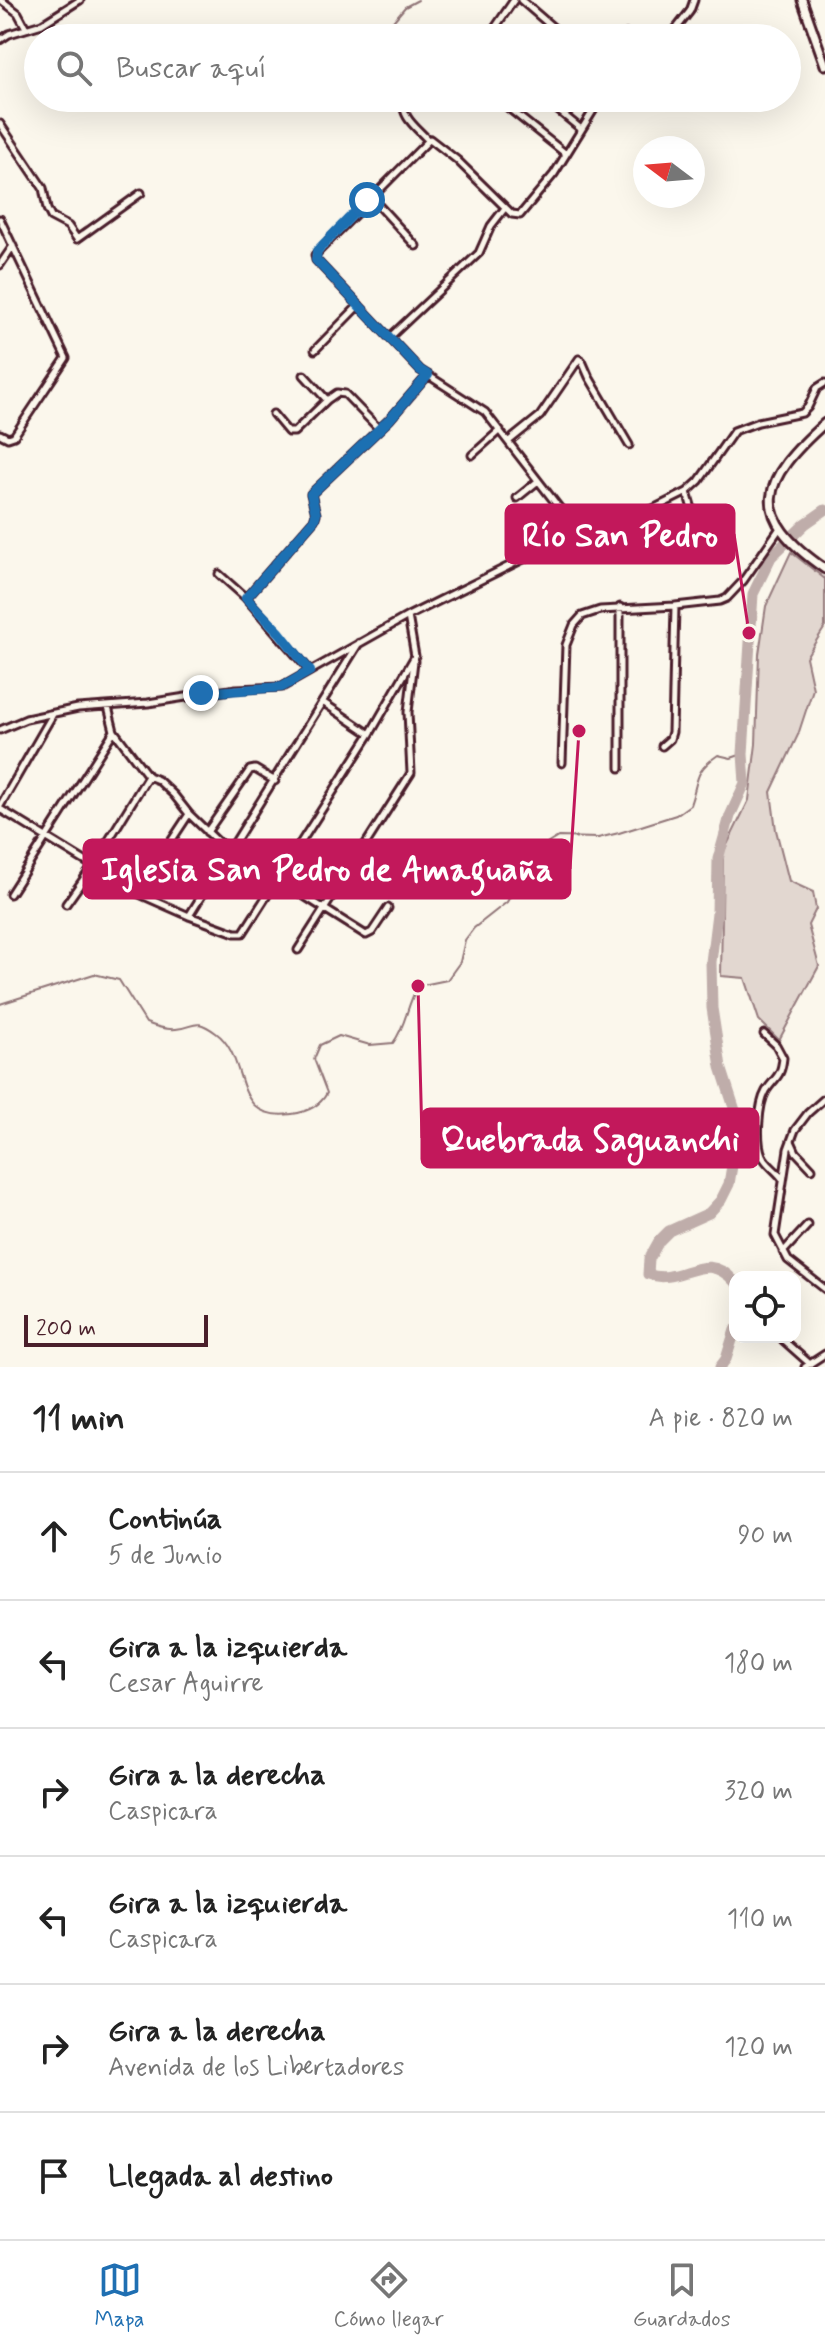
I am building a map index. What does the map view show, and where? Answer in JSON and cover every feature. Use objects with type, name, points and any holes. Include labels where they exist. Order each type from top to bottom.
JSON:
[{"type":"street","points":[[1,0],[18,13],[24,24]]},
{"type":"street","points":[[42,24],[80,0]]},
{"type":"street","points":[[498,24],[514,0]]},
{"type":"street","points":[[521,0],[549,24]]},
{"type":"street","points":[[680,24],[694,0]]},
{"type":"street","points":[[802,0],[825,65]]},
{"type":"street","points":[[0,40],[24,29]]},
{"type":"street","points":[[404,112],[406,118],[428,140]]},
{"type":"street","points":[[514,112],[566,154]]},
{"type":"street","points":[[560,112],[581,129]]},
{"type":"street","points":[[578,532],[485,412],[428,375],[316,260],[315,255],[428,140],[433,139],[505,208],[512,214],[520,215],[554,174],[592,112]]},
{"type":"street","points":[[0,124],[43,188],[51,217],[68,226],[77,239],[141,193]]},
{"type":"street","points":[[371,197],[416,246]]},
{"type":"street","points":[[390,337],[479,253],[491,226],[505,208]]},
{"type":"street","points":[[0,219],[66,358],[14,436],[8,438],[0,434]]},
{"type":"street","points":[[0,265],[13,245]]},
{"type":"street","points":[[315,350],[359,305]]},
{"type":"street","points":[[509,441],[540,416],[579,359],[629,445]]},
{"type":"street","points":[[304,375],[327,400]]},
{"type":"street","points":[[246,598],[314,520],[316,514],[311,494],[379,429],[428,375]]},
{"type":"street","points":[[0,730],[54,712],[148,703],[201,693],[282,687],[408,616],[578,532],[631,517],[687,492],[699,481],[734,431],[758,422],[802,413],[817,388],[825,383]]},
{"type":"street","points":[[273,414],[288,432],[294,432],[327,400],[337,393],[345,394],[379,429]]},
{"type":"street","points":[[825,423],[796,449],[776,482],[770,502],[771,512],[782,531],[802,552],[825,569]]},
{"type":"street","points":[[472,455],[500,430]]},
{"type":"street","points":[[517,498],[538,481]]},
{"type":"street","points":[[687,492],[700,536]]},
{"type":"street","points":[[562,763],[568,634],[582,616],[620,607],[720,601],[743,581],[782,531]]},
{"type":"street","points":[[219,574],[280,633],[310,671]]},
{"type":"street","points":[[662,746],[670,739],[672,732],[675,606]]},
{"type":"street","points":[[620,607],[620,768]]},
{"type":"street","points":[[298,950],[412,769],[408,712],[415,656],[408,616]]},
{"type":"street","points":[[189,916],[360,642]]},
{"type":"street","points":[[54,712],[0,808],[137,893],[189,916],[235,933],[243,933],[370,734],[415,656]]},
{"type":"street","points":[[324,703],[370,734]]},
{"type":"street","points":[[108,707],[114,731],[148,776],[158,780],[207,832],[232,851],[366,935],[370,935],[388,908]]},
{"type":"street","points":[[10,894],[114,731]]},
{"type":"street","points":[[207,832],[250,770],[255,769],[275,781]]},
{"type":"street","points":[[66,904],[148,776]]},
{"type":"street","points":[[137,893],[189,814]]},
{"type":"street","points":[[764,1034],[776,1045],[783,1058],[778,1080],[762,1099],[759,1111],[762,1155],[784,1181]]},
{"type":"street","points":[[825,1098],[808,1113],[791,1140],[775,1235],[783,1252],[825,1289]]},
{"type":"street","points":[[791,1140],[796,1152],[812,1169]]},
{"type":"street","points":[[783,1252],[808,1225]]},
{"type":"street","points":[[786,1343],[807,1366],[825,1354]]},
{"type":"shaded area","points":[[791,552],[825,579],[825,627],[806,657],[813,689],[798,735],[771,792],[776,830],[789,881],[813,892],[816,909],[808,925],[819,966],[779,1040],[759,1020],[745,978],[721,976],[723,853],[749,800],[756,744],[759,654],[766,606]]},
{"type":"waterway","points":[[391,24],[405,7],[418,0]]},
{"type":"waterway","points":[[729,1277],[713,1268],[703,1268],[660,1277],[648,1274],[649,1259],[669,1231],[709,1213],[721,1200],[729,1184],[739,1123],[721,1067],[712,1008],[711,962],[717,913],[718,859],[730,816],[745,783],[743,754],[753,594],[771,557],[805,524],[825,510]]},
{"type":"waterway","points":[[0,1004],[94,974],[119,980],[146,1023],[172,1029],[199,1024],[216,1033],[227,1044],[249,1099],[258,1109],[272,1114],[303,1112],[317,1105],[327,1093],[314,1059],[320,1045],[339,1036],[370,1045],[393,1043],[418,986],[447,980],[460,962],[465,940],[474,928],[507,902],[540,848],[558,837],[598,838],[676,815],[690,805],[704,766],[718,755],[731,758],[743,754]]},
{"type":"waterway","points":[[720,1367],[731,1343]]},
{"type":"place","name":"Río San Pedro","points":[[749,633]]},
{"type":"place","name":"Iglesia San Pedro de Amaguaña","points":[[579,731]]},
{"type":"place","name":"Quebrada Saguanchi","points":[[418,986]]},
{"type":"route","points":[[201,693],[282,687],[310,671],[280,633],[246,598],[314,520],[316,514],[311,494],[390,419],[428,375],[316,260],[317,251],[367,200]]}]
